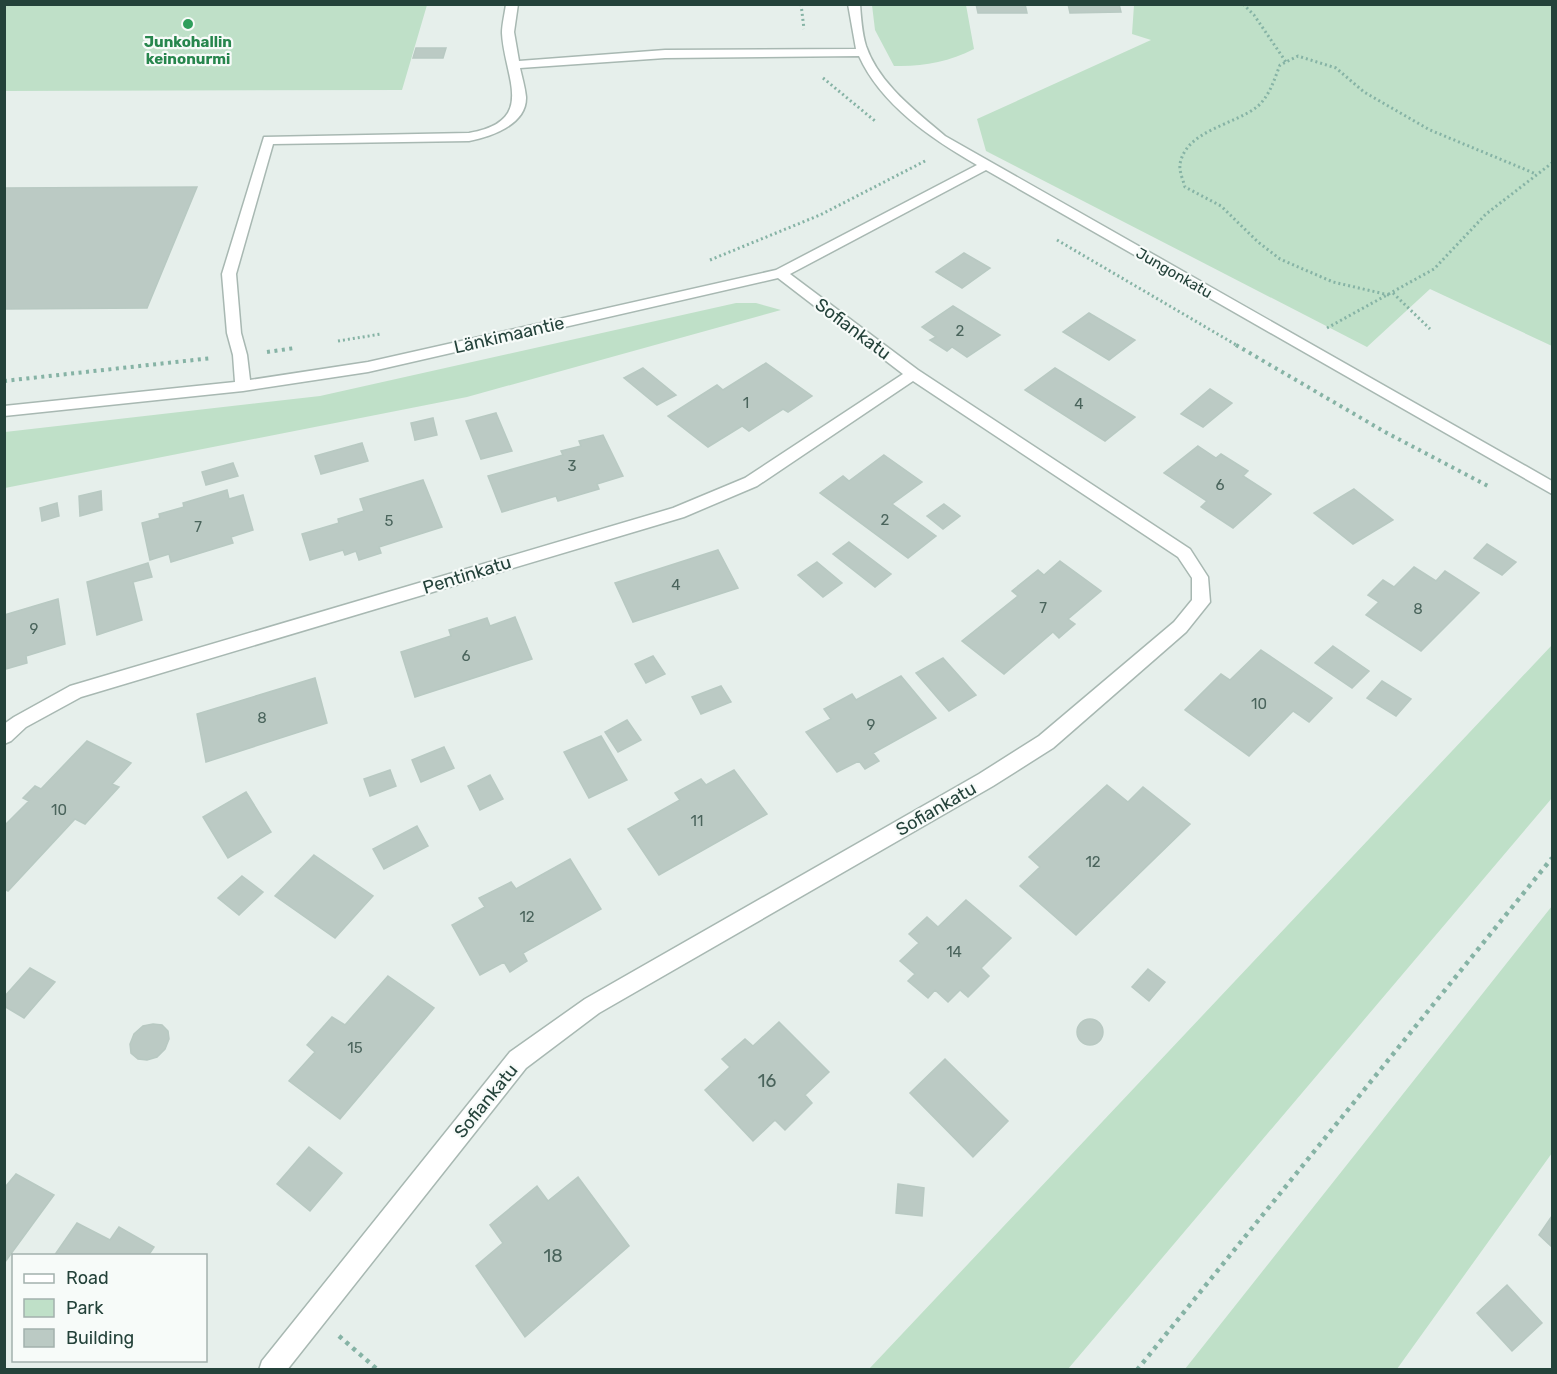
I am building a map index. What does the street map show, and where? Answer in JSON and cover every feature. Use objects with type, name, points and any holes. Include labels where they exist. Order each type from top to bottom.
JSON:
[{"type":"street","points":[[243,386],[240,355],[234,333],[229,274],[268,140],[478,136],[500,127],[517,111],[520,99],[508,32],[512,4]]},
{"type":"street","name":"Jungonkatu","points":[[854,4],[862,52],[872,68],[903,106],[941,139],[1552,488]]},
{"type":"street","points":[[513,65],[665,54],[862,52]]},
{"type":"street","name":"Länkimaantie","points":[[4,411],[243,386],[368,367],[780,273],[986,165]]},
{"type":"street","name":"Sofiankatu","points":[[272,1370],[518,1060],[592,1006],[986,780],[1046,742],[1180,627],[1201,602],[1200,577],[1184,553],[912,374],[780,273]]},
{"type":"street","name":"Pentinkatu","points":[[4,736],[20,722],[76,691],[678,513],[751,482],[912,374]]},
{"type":"path","points":[[1243,4],[1254,15],[1286,62]]},
{"type":"path","points":[[1430,329],[1391,294],[1358,290],[1280,259],[1251,238],[1224,208],[1185,187],[1180,165],[1189,146],[1207,133],[1244,116],[1267,96],[1280,65],[1298,56],[1335,68],[1364,92],[1430,130],[1536,174]]},
{"type":"path","points":[[700,263],[754,244],[848,203],[927,160]]},
{"type":"path","points":[[1297,343],[1434,269],[1486,214],[1552,163]]},
{"type":"path","points":[[333,342],[391,332]]},
{"type":"path","points":[[4,381],[298,348]]},
{"type":"path","points":[[1137,1370],[1552,858]]},
{"type":"path","points":[[316,1316],[378,1370]]},
{"type":"green space","points":[[4,5],[427,5],[402,90],[5,91]]},
{"type":"green space","points":[[872,5],[966,5],[974,49],[935,63],[894,66],[875,30]]},
{"type":"green space","points":[[1134,5],[1552,5],[1552,346],[1430,289],[1367,347],[986,151],[977,119],[1151,40],[1132,34]]},
{"type":"green space","points":[[736,303],[756,303],[781,310],[467,397],[5,488],[5,432],[320,396]]},
{"type":"green space","points":[[1552,645],[1552,798],[1068,1369],[869,1369]]},
{"type":"green space","points":[[1552,906],[1552,1153],[1397,1369],[1185,1369]]},
{"type":"building","points":[[976,4],[1025,4],[1027,13],[978,13]]},
{"type":"building","points":[[1068,4],[1119,4],[1121,12],[1070,13]]},
{"type":"building","points":[[416,48],[446,48],[443,58],[413,58]]},
{"type":"building","points":[[197,187],[147,308],[4,309],[4,188]]},
{"type":"building","points":[[964,253],[990,268],[962,288],[936,272]]},
{"type":"building","points":[[953,306],[1000,335],[967,357],[952,347],[947,351],[930,340],[936,337],[922,327]]},
{"type":"building","points":[[1089,313],[1135,340],[1109,360],[1063,332]]},
{"type":"building","points":[[766,363],[812,396],[788,412],[783,409],[749,431],[742,426],[708,447],[668,416],[717,385],[723,390]]},
{"type":"building","points":[[643,368],[676,395],[657,405],[624,378]]},
{"type":"building","points":[[1055,368],[1135,417],[1105,441],[1025,390]]},
{"type":"building","points":[[1210,389],[1232,403],[1203,427],[1181,414]]},
{"type":"building","points":[[496,413],[512,451],[481,459],[466,421]]},
{"type":"building","points":[[433,418],[437,435],[415,440],[411,423]]},
{"type":"building","points":[[603,435],[623,476],[597,484],[599,489],[558,501],[556,496],[502,512],[488,476],[563,455],[561,451],[581,446],[579,441]]},
{"type":"building","points":[[362,443],[368,461],[321,474],[315,456]]},
{"type":"building","points":[[1198,446],[1216,458],[1221,454],[1248,471],[1243,476],[1271,494],[1233,528],[1201,507],[1207,501],[1164,473]]},
{"type":"building","points":[[884,455],[922,482],[892,504],[936,536],[908,558],[820,493],[843,476],[849,481]]},
{"type":"building","points":[[233,463],[238,476],[206,485],[202,472]]},
{"type":"building","points":[[423,480],[442,527],[379,547],[381,553],[359,560],[356,551],[345,555],[343,550],[310,560],[302,534],[339,523],[338,519],[364,511],[360,499]]},
{"type":"building","points":[[1354,489],[1393,520],[1353,544],[1314,513]]},
{"type":"building","points":[[227,490],[229,499],[243,495],[253,530],[231,537],[233,543],[171,562],[169,554],[150,560],[142,523],[160,518],[159,514],[184,507],[183,503]]},
{"type":"building","points":[[101,491],[102,510],[80,516],[79,496]]},
{"type":"building","points":[[57,503],[59,516],[42,521],[40,508]]},
{"type":"building","points":[[944,504],[960,516],[943,529],[927,516]]},
{"type":"building","points":[[849,542],[891,574],[875,587],[833,554]]},
{"type":"building","points":[[1487,544],[1516,562],[1502,575],[1474,558]]},
{"type":"building","points":[[718,550],[738,588],[633,622],[615,583]]},
{"type":"building","points":[[1060,561],[1101,591],[1068,619],[1075,624],[1059,638],[1053,632],[1004,674],[962,641],[1018,596],[1012,591],[1038,570],[1044,575]]},
{"type":"building","points":[[817,562],[842,583],[823,597],[798,575]]},
{"type":"building","points":[[148,563],[152,577],[133,582],[142,620],[97,635],[87,582]]},
{"type":"building","points":[[1414,567],[1436,581],[1445,571],[1479,593],[1421,651],[1366,615],[1379,602],[1368,595],[1383,580],[1394,587]]},
{"type":"building","points":[[58,599],[65,644],[26,656],[27,663],[6,669],[4,615]]},
{"type":"building","points":[[515,617],[532,659],[415,697],[401,652],[451,636],[449,630],[487,618],[490,626]]},
{"type":"building","points":[[1333,646],[1369,671],[1352,688],[1315,663]]},
{"type":"building","points":[[1261,650],[1332,698],[1309,722],[1293,711],[1249,756],[1185,710],[1221,674],[1230,680]]},
{"type":"building","points":[[653,656],[665,674],[646,683],[635,664]]},
{"type":"building","points":[[943,658],[976,695],[949,711],[916,673]]},
{"type":"building","points":[[901,676],[936,718],[873,753],[879,761],[865,769],[859,761],[837,772],[806,732],[831,719],[824,709],[852,694],[856,700]]},
{"type":"building","points":[[315,678],[327,723],[206,762],[197,714]]},
{"type":"building","points":[[1382,681],[1411,699],[1396,716],[1367,698]]},
{"type":"building","points":[[721,686],[731,702],[701,714],[692,697]]},
{"type":"building","points":[[627,720],[641,740],[618,752],[605,732]]},
{"type":"building","points":[[601,736],[627,780],[589,798],[564,752]]},
{"type":"building","points":[[87,741],[131,763],[112,784],[119,787],[85,824],[75,819],[8,891],[4,889],[4,826],[29,801],[23,798],[35,786],[41,789]]},
{"type":"building","points":[[444,747],[454,768],[421,782],[412,760]]},
{"type":"building","points":[[390,770],[396,786],[370,796],[364,779]]},
{"type":"building","points":[[734,770],[767,814],[659,875],[628,829],[680,800],[675,793],[701,779],[706,785]]},
{"type":"building","points":[[490,775],[503,799],[480,810],[468,786]]},
{"type":"building","points":[[1107,785],[1128,802],[1143,787],[1190,824],[1076,935],[1020,886],[1040,867],[1029,857]]},
{"type":"building","points":[[246,792],[271,832],[228,858],[203,817]]},
{"type":"building","points":[[417,826],[428,846],[384,869],[373,849]]},
{"type":"building","points":[[314,855],[373,896],[335,938],[275,896]]},
{"type":"building","points":[[570,859],[601,909],[523,953],[527,961],[510,972],[504,962],[480,975],[452,925],[485,907],[479,898],[511,882],[516,889]]},
{"type":"building","points":[[242,876],[263,892],[239,915],[218,898]]},
{"type":"building","points":[[966,900],[1011,938],[981,968],[989,976],[968,997],[960,990],[948,1002],[935,990],[928,998],[908,981],[915,974],[900,961],[919,943],[909,934],[927,917],[938,927]]},
{"type":"building","points":[[30,968],[55,982],[24,1018],[4,1006],[4,997]]},
{"type":"building","points":[[1148,969],[1165,982],[1149,1001],[1132,987]]},
{"type":"building","points":[[388,976],[434,1008],[340,1119],[289,1081],[315,1052],[307,1045],[332,1017],[345,1025]]},
{"type":"building","points":[[1090,1019],[1099,1023],[1103,1032],[1099,1041],[1090,1045],[1081,1041],[1077,1032],[1081,1023]]},
{"type":"building","points":[[779,1022],[829,1072],[805,1095],[812,1103],[785,1130],[775,1120],[753,1141],[705,1090],[730,1067],[722,1059],[745,1039],[753,1046]]},
{"type":"building","points":[[162,1025],[168,1031],[169,1039],[165,1049],[157,1057],[147,1060],[138,1059],[131,1053],[130,1044],[134,1034],[143,1026]]},
{"type":"building","points":[[945,1059],[1008,1121],[973,1157],[910,1093]]},
{"type":"building","points":[[309,1147],[342,1173],[310,1211],[277,1184]]},
{"type":"building","points":[[16,1174],[54,1195],[5,1262],[4,1184],[6,1186]]},
{"type":"building","points":[[578,1177],[629,1246],[525,1337],[476,1266],[503,1243],[490,1225],[537,1186],[548,1201]]},
{"type":"building","points":[[898,1184],[924,1188],[922,1216],[896,1213]]},
{"type":"building","points":[[1552,1216],[1552,1247],[1539,1235]]},
{"type":"building","points":[[77,1223],[110,1240],[119,1227],[154,1247],[149,1254],[55,1254]]},
{"type":"building","points":[[1507,1285],[1542,1323],[1512,1351],[1477,1313]]},
{"type":"place","name":"Junkohallin keinonurmi","points":[[188,24]]}]
